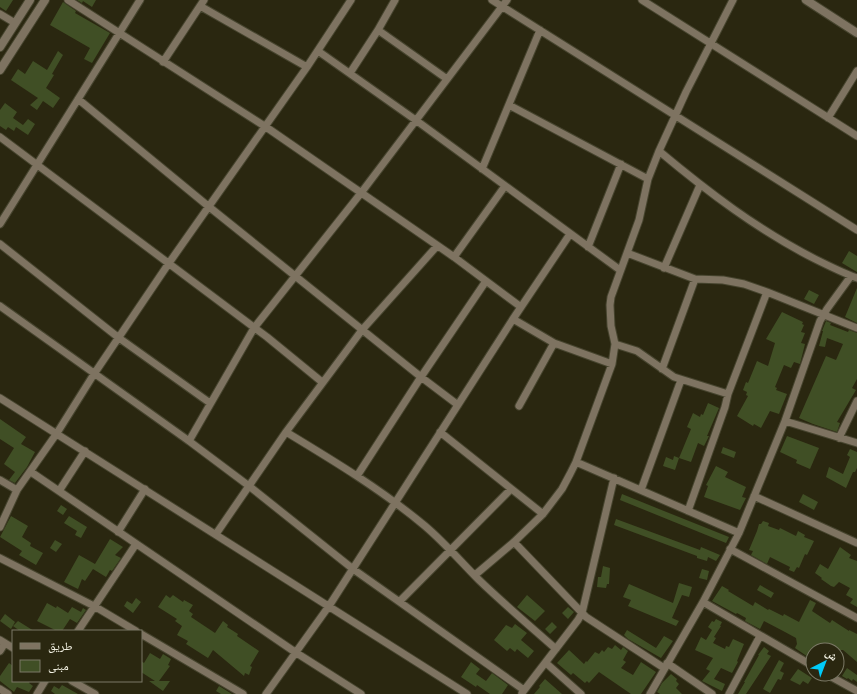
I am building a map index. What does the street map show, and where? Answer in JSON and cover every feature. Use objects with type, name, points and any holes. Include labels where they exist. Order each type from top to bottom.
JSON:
[{"type":"street","points":[[0,47],[30,0]]},
{"type":"street","points":[[0,70],[45,0]]},
{"type":"street","points":[[68,0],[266,127],[454,257],[521,307]]},
{"type":"street","points":[[0,224],[140,0]]},
{"type":"street","points":[[0,527],[17,490],[57,433],[94,374],[208,206],[266,127],[351,0]]},
{"type":"street","points":[[492,0],[505,3],[540,30],[857,230]]},
{"type":"street","points":[[642,0],[857,136]]},
{"type":"street","points":[[475,575],[514,542],[543,514],[562,489],[576,462],[612,364],[615,344],[611,326],[610,305],[613,288],[642,208],[648,179],[659,151],[710,43],[733,0]]},
{"type":"street","points":[[350,73],[378,30],[392,1]]},
{"type":"street","points":[[810,1],[857,33]]},
{"type":"street","points":[[163,62],[202,3],[307,67]]},
{"type":"street","points":[[189,440],[254,328],[362,193],[505,3]]},
{"type":"street","points":[[0,14],[15,23]]},
{"type":"street","points":[[378,30],[447,79]]},
{"type":"street","points":[[482,169],[540,30]]},
{"type":"street","points":[[318,51],[417,121],[620,270]]},
{"type":"street","points":[[828,118],[857,71]]},
{"type":"street","points":[[78,99],[208,206],[458,405]]},
{"type":"street","points":[[509,105],[648,179]]},
{"type":"street","points":[[0,137],[169,263],[322,382]]},
{"type":"street","points":[[650,694],[703,602],[738,533],[785,420],[823,314],[854,277],[805,254],[777,238],[734,210],[700,185],[659,151]]},
{"type":"street","points":[[588,247],[621,164]]},
{"type":"street","points":[[664,268],[700,185]]},
{"type":"street","points":[[454,257],[505,186]]},
{"type":"street","points":[[266,694],[329,606],[513,319],[570,234]]},
{"type":"street","points":[[0,244],[119,338],[210,402]]},
{"type":"street","points":[[216,534],[286,432],[362,330],[438,246]]},
{"type":"street","points":[[627,252],[664,268],[695,279],[732,281],[767,292],[857,328]]},
{"type":"street","points":[[662,369],[695,279]]},
{"type":"street","points":[[357,476],[421,377],[486,281]]},
{"type":"street","points":[[688,511],[725,407],[728,394],[767,292]]},
{"type":"street","points":[[0,306],[189,440],[250,486],[353,569],[400,601],[523,692],[582,613],[614,478]]},
{"type":"street","points":[[513,319],[554,343],[612,364]]},
{"type":"street","points":[[519,406],[554,343]]},
{"type":"street","points":[[615,344],[638,351],[668,374],[681,380],[728,394]]},
{"type":"street","points":[[641,490],[681,380]]},
{"type":"street","points":[[0,398],[216,534],[465,694]]},
{"type":"street","points":[[839,438],[857,401]]},
{"type":"street","points":[[785,420],[857,443]]},
{"type":"street","points":[[286,432],[357,476],[426,526],[451,549],[475,575],[556,649]]},
{"type":"street","points":[[440,432],[543,514]]},
{"type":"street","points":[[59,491],[85,451]]},
{"type":"street","points":[[576,462],[738,533]]},
{"type":"street","points":[[31,472],[296,652],[361,694]]},
{"type":"street","points":[[0,480],[17,490]]},
{"type":"street","points":[[118,532],[145,489]]},
{"type":"street","points":[[400,601],[511,489]]},
{"type":"street","points":[[754,496],[857,543]]},
{"type":"street","points":[[514,542],[592,622],[712,694]]},
{"type":"street","points":[[79,630],[136,544]]},
{"type":"street","points":[[730,549],[857,618]]},
{"type":"street","points":[[0,558],[94,606],[134,630]]},
{"type":"street","points":[[703,602],[805,661]]},
{"type":"street","points":[[142,635],[243,694]]},
{"type":"street","points":[[729,694],[760,636]]},
{"type":"street","points":[[0,651],[3,642],[12,647]]},
{"type":"street","points":[[546,663],[581,694]]},
{"type":"street","points":[[37,694],[44,682]]},
{"type":"street","points":[[74,682],[95,694]]},
{"type":"street","points":[[841,682],[857,691]]},
{"type":"street","points":[[0,689],[8,694]]},
{"type":"building","points":[[0,0],[13,0],[6,11],[0,7]]},
{"type":"building","points":[[77,0],[96,0],[92,7],[83,1],[82,3]]},
{"type":"building","points":[[63,2],[76,11],[75,13],[110,33],[92,63],[84,59],[90,48],[50,25]]},
{"type":"building","points":[[58,51],[63,55],[46,88],[60,98],[53,108],[43,101],[37,110],[30,105],[38,98],[11,80],[18,69],[25,74],[33,61],[47,70]]},
{"type":"building","points":[[5,103],[17,112],[13,118],[23,125],[28,119],[35,124],[28,135],[16,127],[14,131],[8,127],[6,130],[0,126],[0,110]]},
{"type":"building","points":[[849,251],[857,256],[857,272],[842,263]]},
{"type":"building","points":[[857,288],[857,323],[845,317]]},
{"type":"building","points":[[809,290],[819,295],[814,304],[804,299]]},
{"type":"building","points":[[782,312],[803,322],[802,324],[804,325],[801,332],[805,333],[801,343],[805,344],[800,364],[794,362],[791,368],[784,365],[775,387],[777,388],[776,390],[787,394],[779,414],[770,411],[761,428],[754,424],[753,426],[737,416],[748,396],[746,395],[747,392],[743,390],[746,382],[748,383],[757,361],[768,366],[775,343],[766,339]]},
{"type":"building","points":[[826,321],[831,323],[830,325],[848,332],[849,330],[857,333],[857,379],[852,388],[856,390],[837,422],[840,423],[837,432],[799,418],[826,356],[836,360],[843,344],[827,338],[825,347],[819,346]]},
{"type":"building","points":[[708,403],[719,408],[704,446],[698,443],[691,462],[679,458],[691,429],[687,427],[693,413],[700,417],[701,414],[703,415]]},
{"type":"building","points":[[0,419],[26,437],[21,444],[35,452],[27,467],[15,483],[9,480],[15,472],[4,464],[14,448],[0,439]]},
{"type":"building","points":[[787,436],[819,448],[810,469],[796,463],[797,460],[780,452]]},
{"type":"building","points":[[723,447],[736,452],[734,458],[721,453]]},
{"type":"building","points":[[850,449],[857,452],[857,468],[855,472],[853,472],[846,488],[826,477],[829,467],[843,474],[850,457],[847,455]]},
{"type":"building","points":[[674,456],[679,458],[675,470],[663,466],[666,457],[673,460]]},
{"type":"building","points":[[716,466],[728,472],[725,477],[746,487],[742,497],[746,498],[740,510],[704,497],[708,486],[706,485]]},
{"type":"building","points":[[622,494],[729,537],[726,543],[620,500]]},
{"type":"building","points":[[803,494],[818,502],[814,510],[799,502]]},
{"type":"building","points":[[61,505],[67,509],[63,515],[57,511]]},
{"type":"building","points":[[11,516],[28,526],[22,537],[31,543],[30,546],[43,553],[36,565],[19,555],[22,551],[0,537]]},
{"type":"building","points":[[69,516],[87,527],[81,538],[75,535],[77,531],[64,523]]},
{"type":"building","points":[[616,519],[700,550],[701,547],[720,555],[716,561],[708,557],[707,561],[697,558],[697,556],[614,525]]},
{"type":"building","points":[[763,521],[769,523],[768,526],[779,530],[780,528],[796,536],[798,531],[805,535],[804,537],[814,541],[807,555],[805,554],[799,568],[797,567],[794,572],[789,570],[790,567],[770,557],[767,564],[751,555],[753,551],[749,550],[759,524]]},
{"type":"building","points":[[110,539],[123,547],[115,555],[121,558],[106,577],[93,569],[85,581],[82,579],[78,589],[64,582],[79,555],[95,564]]},
{"type":"building","points":[[55,540],[62,544],[56,552],[50,548]]},
{"type":"building","points":[[840,547],[851,555],[849,558],[857,561],[857,607],[850,603],[853,599],[846,595],[850,588],[839,582],[834,587],[831,586],[815,573],[820,564],[828,569]]},
{"type":"building","points":[[603,566],[610,568],[609,584],[607,584],[606,588],[597,587],[598,577],[601,577]]},
{"type":"building","points":[[702,569],[709,571],[707,580],[699,578]]},
{"type":"building","points":[[679,583],[692,587],[689,597],[682,595],[672,618],[679,621],[676,626],[628,606],[631,600],[623,597],[629,584],[673,603]]},
{"type":"building","points":[[760,585],[774,593],[771,598],[757,590]]},
{"type":"building","points":[[722,586],[753,606],[755,602],[768,610],[769,609],[783,616],[784,614],[799,622],[810,600],[816,603],[812,611],[830,623],[832,620],[849,631],[857,634],[857,662],[845,652],[845,642],[805,642],[805,655],[795,648],[797,644],[796,638],[764,621],[760,629],[745,621],[746,618],[712,601]]},
{"type":"building","points":[[166,595],[170,598],[173,595],[183,602],[184,600],[193,605],[189,611],[193,614],[191,617],[215,633],[223,621],[228,625],[227,627],[238,634],[237,636],[259,651],[250,666],[252,667],[249,675],[245,673],[244,676],[213,650],[208,658],[186,644],[188,641],[177,635],[182,626],[175,621],[177,619],[158,607]]},
{"type":"building","points":[[527,595],[545,611],[535,621],[517,607]]},
{"type":"building","points":[[136,598],[141,602],[133,613],[124,606],[127,601],[132,604]]},
{"type":"building","points":[[47,603],[56,608],[57,606],[68,613],[72,607],[81,612],[83,608],[86,610],[77,623],[70,619],[63,630],[55,630],[37,621]]},
{"type":"building","points":[[568,607],[574,612],[568,619],[562,613]]},
{"type":"building","points":[[5,614],[15,622],[11,629],[0,621]]},
{"type":"building","points":[[716,619],[722,622],[714,637],[716,638],[713,643],[725,649],[726,646],[729,647],[733,639],[744,644],[737,661],[738,662],[732,673],[721,668],[714,679],[725,684],[722,691],[702,681],[710,671],[706,669],[713,658],[695,650],[701,637],[706,640],[712,630],[708,627],[712,621],[714,622]]},
{"type":"building","points":[[18,621],[32,630],[19,630],[13,626]]},
{"type":"building","points":[[552,622],[557,627],[550,634],[545,629]]},
{"type":"building","points":[[515,624],[527,633],[521,640],[534,651],[528,658],[517,649],[515,652],[510,648],[507,651],[494,640],[506,625],[512,628]]},
{"type":"building","points":[[627,630],[656,648],[664,636],[673,641],[661,658],[628,639],[624,635]]},
{"type":"building","points":[[615,645],[621,650],[623,647],[628,651],[623,660],[626,662],[621,668],[633,675],[641,662],[656,672],[641,694],[631,694],[599,672],[589,683],[587,681],[585,683],[573,673],[571,675],[557,663],[569,650],[584,664],[595,652],[599,654],[602,650],[604,652],[608,647],[612,649]]},
{"type":"building","points":[[764,647],[769,651],[767,654],[771,656],[746,694],[738,694],[758,655]]},
{"type":"building","points":[[150,653],[160,659],[163,654],[171,659],[168,665],[170,666],[159,681],[170,681],[163,691],[149,681],[155,681],[142,673],[142,662],[144,663]]},
{"type":"building","points":[[779,660],[784,663],[780,671],[784,673],[781,680],[778,679],[770,693],[763,689]]},
{"type":"building","points":[[471,662],[480,669],[476,674],[486,681],[492,673],[508,685],[502,694],[490,694],[461,677]]},
{"type":"building","points":[[9,663],[12,665],[12,682],[30,682],[33,686],[29,692],[17,687],[14,692],[0,681],[0,676]]},
{"type":"building","points":[[847,668],[857,675],[857,682],[853,679],[852,681],[845,678],[845,671]]},
{"type":"building","points":[[798,669],[805,674],[805,682],[809,682],[808,684],[803,681],[800,685],[790,680]]},
{"type":"building","points":[[671,674],[677,679],[676,681],[679,684],[676,688],[682,694],[660,694],[657,692],[662,683]]},
{"type":"building","points":[[545,679],[562,694],[534,694]]},
{"type":"building","points":[[62,685],[78,694],[55,694],[51,691],[54,686],[59,689]]},
{"type":"building","points":[[219,686],[232,694],[221,694],[216,691]]}]
